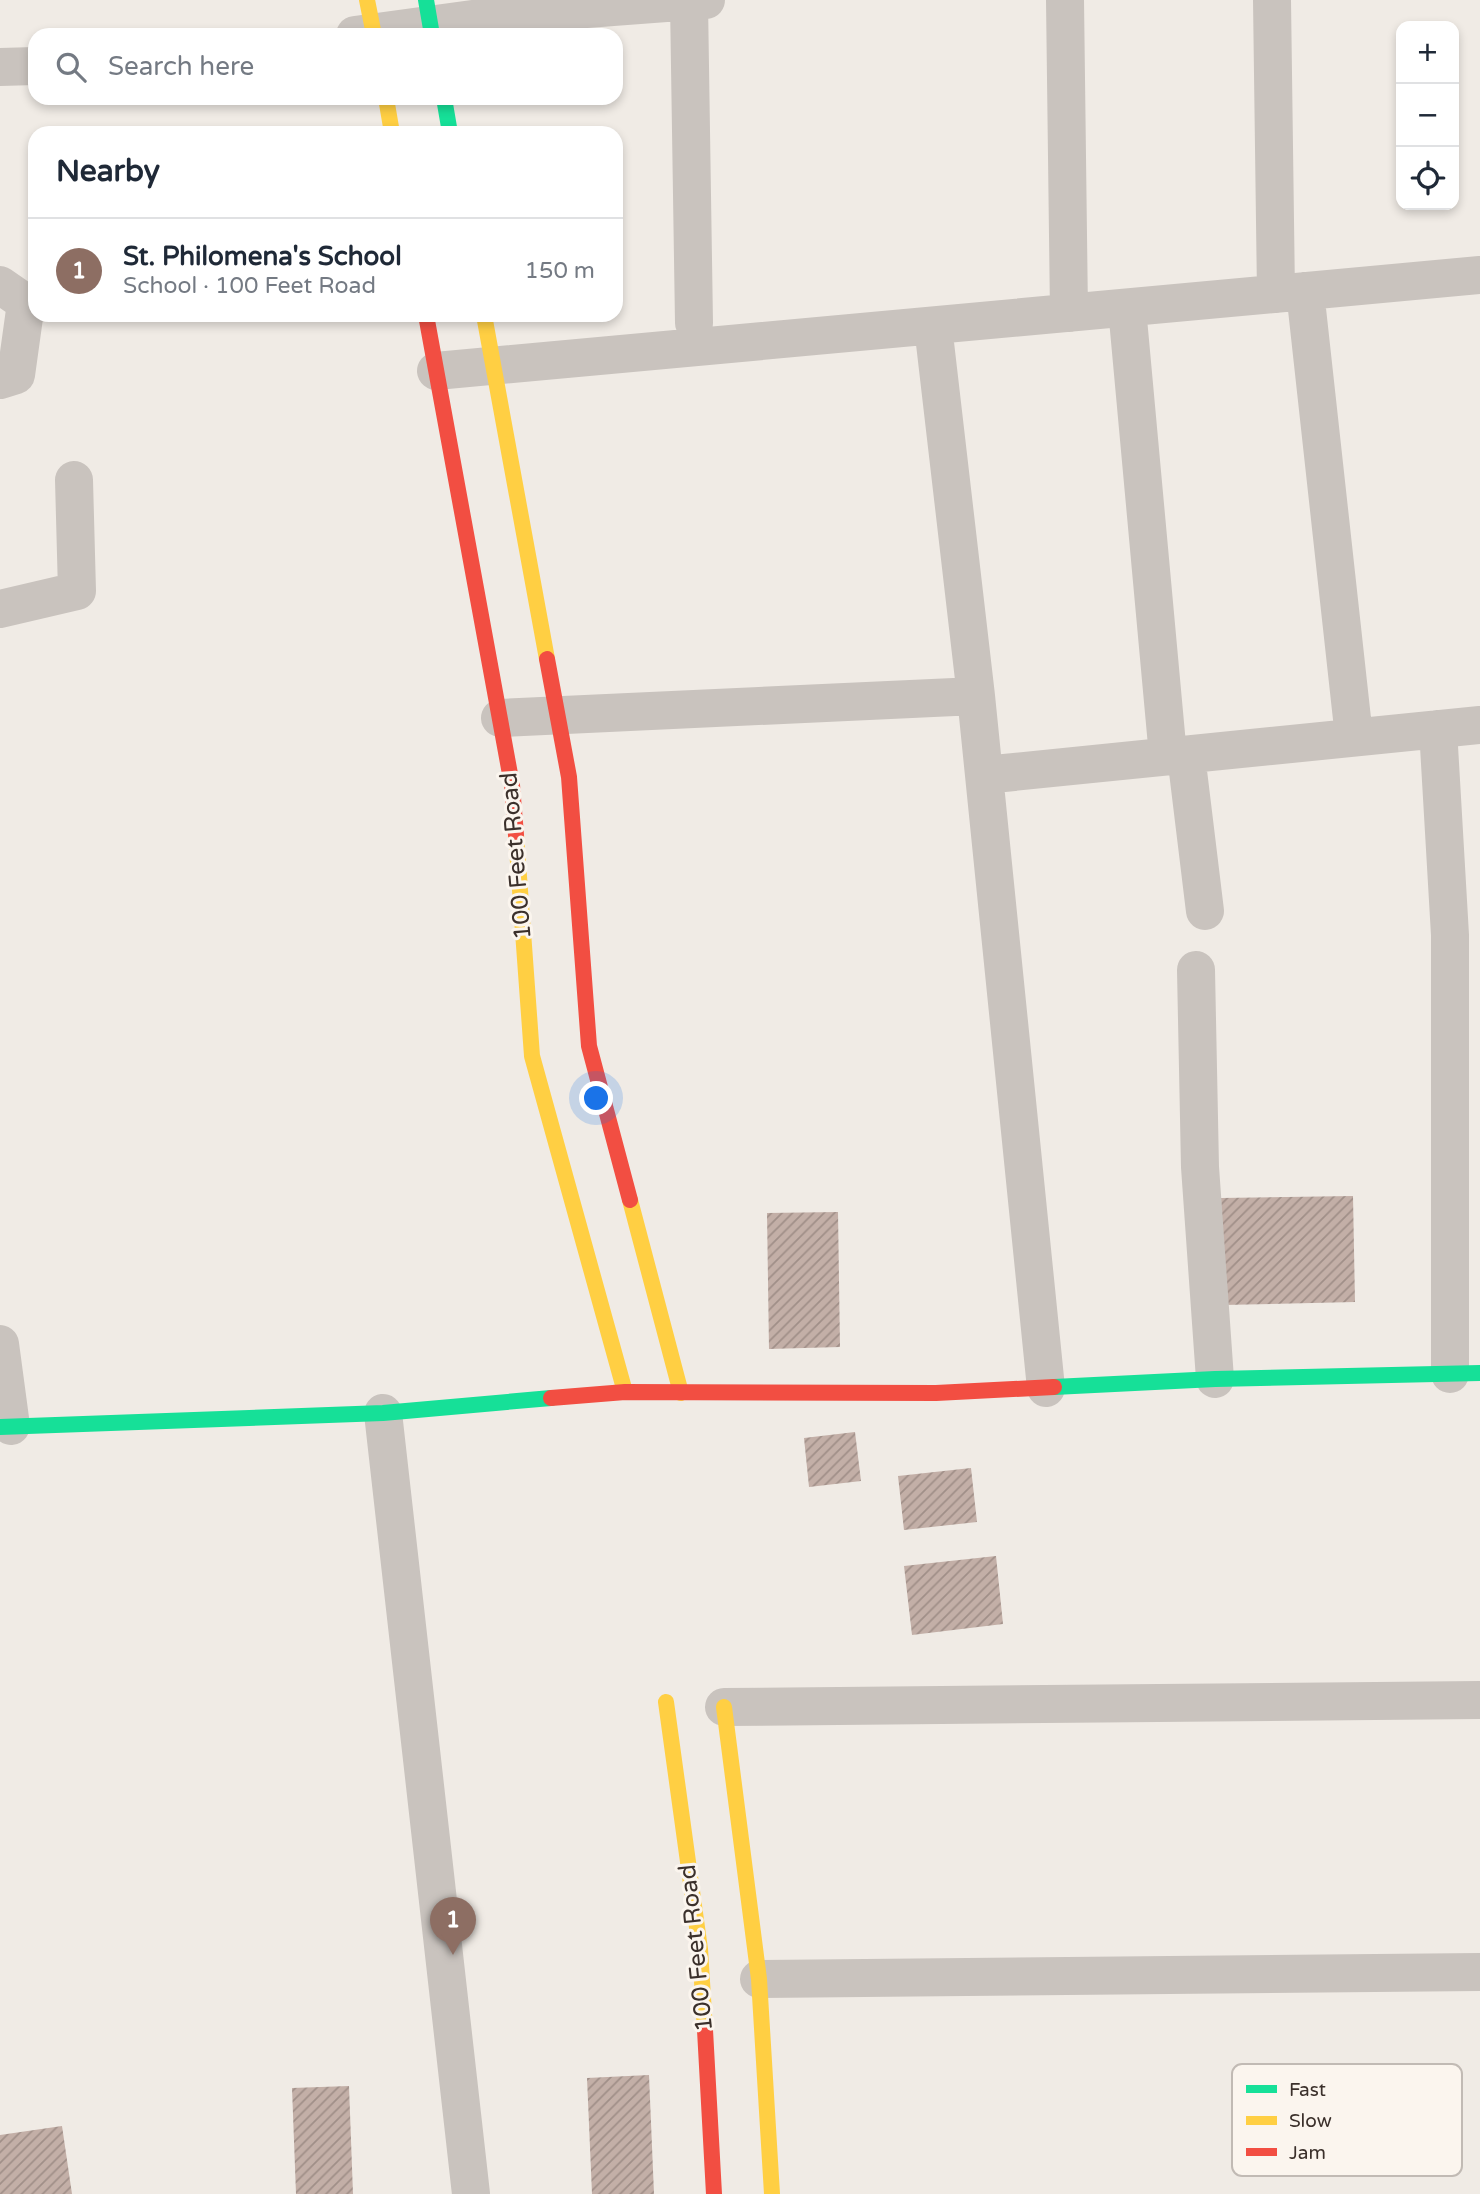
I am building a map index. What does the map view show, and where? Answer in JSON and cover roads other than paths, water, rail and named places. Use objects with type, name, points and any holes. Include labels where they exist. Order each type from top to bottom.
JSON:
[{"type":"main road","points":[[387,105],[391,126]]},
{"type":"main road","points":[[445,105],[449,126]]},
{"type":"main road","name":"100 Feet Road","points":[[427,322],[512,785],[532,1056],[625,1392]]},
{"type":"main road","points":[[485,322],[569,777],[589,1046],[681,1392]]},
{"type":"main road","points":[[6,1426],[383,1413],[625,1392],[936,1393],[1215,1379],[1465,1374]]},
{"type":"main road","name":"100 Feet Road","points":[[666,1702],[700,1949],[714,2194]]},
{"type":"main road","points":[[724,1707],[760,1979],[772,2194]]},
{"type":"street","points":[[1065,0],[1069,313]]},
{"type":"street","points":[[1272,0],[1290,293],[1354,737]]},
{"type":"street","points":[[368,26],[698,1],[694,323]]},
{"type":"street","points":[[0,67],[28,66]]},
{"type":"street","points":[[436,371],[1480,275]]},
{"type":"street","points":[[0,285],[26,303],[16,375],[0,380]]},
{"type":"street","points":[[1127,308],[1177,755],[1205,911]]},
{"type":"street","points":[[933,326],[976,696],[1045,1388]]},
{"type":"street","points":[[0,609],[77,591],[74,480]]},
{"type":"street","points":[[500,718],[976,696]]},
{"type":"street","points":[[984,775],[1480,725]]},
{"type":"street","points":[[1438,729],[1450,935],[1465,1374]]},
{"type":"street","points":[[1196,970],[1200,1167],[1215,1379]]},
{"type":"street","points":[[0,1343],[6,1426]]},
{"type":"street","points":[[383,1413],[471,2194]]},
{"type":"street","points":[[724,1707],[1480,1700]]},
{"type":"street","points":[[760,1979],[1480,1972]]},
{"type":"place","name":"St. Philomena's School","points":[[453,1955]]}]
